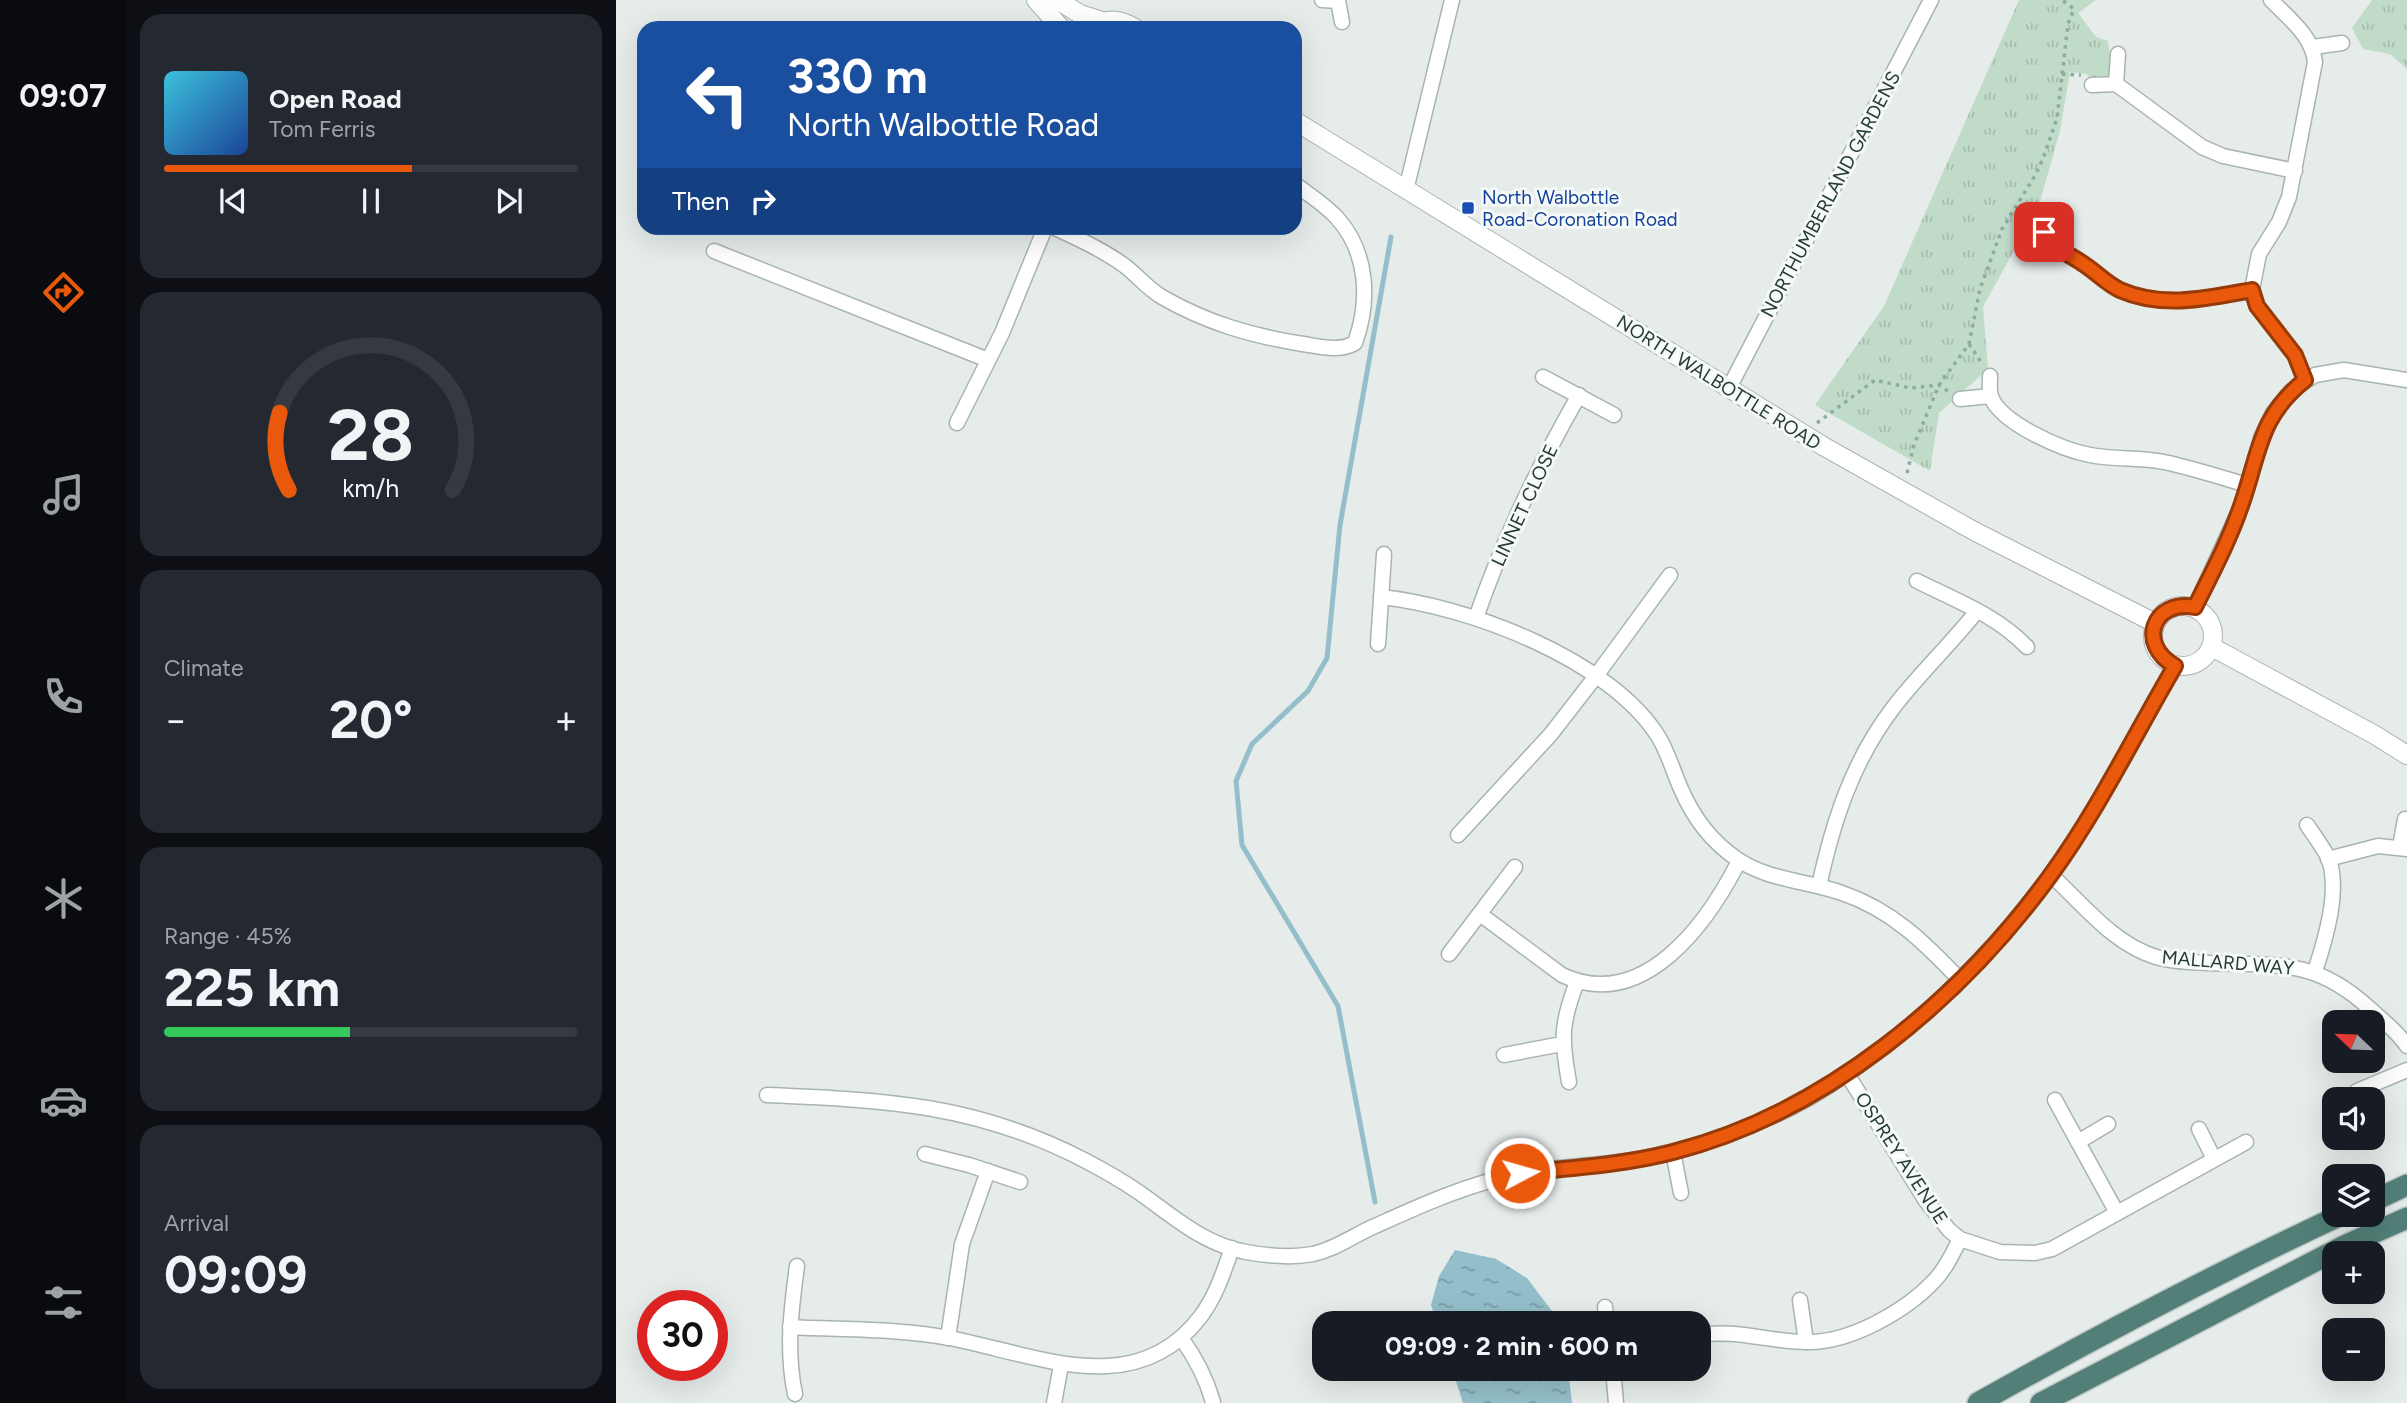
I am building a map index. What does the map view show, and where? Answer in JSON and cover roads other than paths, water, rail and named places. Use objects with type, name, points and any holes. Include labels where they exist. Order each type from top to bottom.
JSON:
[{"type":"highway","points":[[2385,1195],[2407,1185]]},
{"type":"highway","points":[[2041,1403],[2344,1246],[2407,1218]]},
{"type":"highway","points":[[1978,1403],[2163,1303],[2322,1224]]},
{"type":"street","points":[[1036,0],[1055,21]]},
{"type":"street","points":[[1057,0],[1091,21]]},
{"type":"street","points":[[1322,0],[1338,0],[1342,22]]},
{"type":"street","points":[[1406,190],[1452,0]]},
{"type":"street","name":"NORTHUMBERLAND GARDENS","points":[[1729,388],[1931,0]]},
{"type":"street","points":[[2271,0],[2304,33],[2313,47],[2315,62],[2289,197],[2279,222],[2259,254],[2252,290],[2257,306],[2295,355],[2305,380]]},
{"type":"street","points":[[2313,47],[2342,43]]},
{"type":"street","points":[[2116,84],[2118,54]]},
{"type":"street","points":[[2092,85],[2116,84],[2202,147],[2223,156],[2295,171]]},
{"type":"street","name":"NORTH WALBOTTLE ROAD","points":[[1302,125],[1802,433],[1974,531],[2155,623]]},
{"type":"street","points":[[1069,235],[1100,250],[1127,268],[1159,296],[1212,323],[1275,340],[1327,348],[1346,348],[1355,343],[1364,308],[1364,276],[1355,243],[1337,218],[1302,190]]},
{"type":"street","points":[[2042,211],[2042,225],[2048,242],[2119,289],[2164,302],[2196,300],[2252,290]]},
{"type":"street","points":[[957,423],[988,360],[1042,235]]},
{"type":"street","points":[[2024,245],[2045,235]]},
{"type":"street","points":[[714,251],[988,360]]},
{"type":"street","points":[[2195,607],[2227,540],[2261,438],[2273,413],[2291,391],[2315,375],[2344,370],[2407,380]]},
{"type":"street","points":[[1990,376],[1991,396],[2000,411],[2017,424],[2074,451],[2091,456],[2133,457],[2164,462],[2247,485]]},
{"type":"street","points":[[1543,377],[1614,415]]},
{"type":"street","name":"LINNET CLOSE","points":[[1476,618],[1524,495],[1579,395]]},
{"type":"street","points":[[1960,399],[1991,396]]},
{"type":"street","points":[[1378,644],[1384,554]]},
{"type":"street","points":[[1458,835],[1536,750],[1596,676],[1670,575]]},
{"type":"street","points":[[1917,582],[2006,626],[2027,647]]},
{"type":"street","points":[[1381,597],[1409,600],[1476,618],[1562,656],[1596,676],[1623,696],[1647,720],[1667,752],[1689,806],[1699,822],[1725,850],[1740,861],[1776,876],[1819,886],[1860,900],[1899,921],[1959,980]]},
{"type":"street","points":[[2172,607],[2195,607],[2205,614],[2212,624],[2212,647],[2198,663],[2175,666],[2159,654],[2154,645],[2155,623],[2172,607]]},
{"type":"street","points":[[1819,886],[1838,810],[1862,755],[1893,707],[1951,644],[1977,611]]},
{"type":"street","points":[[2212,647],[2407,755]]},
{"type":"street","points":[[767,1096],[914,1104],[990,1121],[1086,1161],[1139,1192],[1201,1236],[1232,1248],[1281,1256],[1308,1255],[1328,1250],[1370,1228],[1471,1186],[1520,1173],[1602,1165],[1673,1152],[1760,1121],[1805,1100],[1847,1074],[1959,980],[1999,940],[2051,875],[2078,835],[2175,666]]},
{"type":"street","points":[[2328,859],[2363,848],[2403,848],[2405,819]]},
{"type":"street","points":[[2306,825],[2328,859],[2332,877],[2328,923],[2315,971]]},
{"type":"street","points":[[1479,914],[1547,965],[1577,982],[1605,985],[1621,982],[1652,968],[1682,943],[1718,901],[1740,861]]},
{"type":"street","points":[[1449,954],[1515,867]]},
{"type":"street","name":"MALLARD WAY","points":[[2051,875],[2112,932],[2141,951],[2185,962],[2286,966],[2315,971],[2342,984],[2356,995],[2407,1045]]},
{"type":"street","points":[[1569,1082],[1562,1044],[1564,1018],[1577,982]]},
{"type":"street","points":[[1504,1055],[1562,1044]]},
{"type":"street","points":[[2367,1087],[2407,1070]]},
{"type":"street","name":"OSPREY AVENUE","points":[[1847,1074],[1926,1201],[1949,1230],[1961,1239],[2000,1252],[2035,1253],[2052,1249],[2246,1142]]},
{"type":"street","points":[[2054,1100],[2117,1213]]},
{"type":"street","points":[[2078,1142],[2108,1124]]},
{"type":"street","points":[[2199,1129],[2214,1159]]},
{"type":"street","points":[[1673,1152],[1681,1193]]},
{"type":"street","points":[[925,1154],[1020,1182]]},
{"type":"street","points":[[948,1338],[962,1244],[988,1171]]},
{"type":"street","points":[[1711,1334],[1741,1333],[1806,1342],[1843,1337],[1916,1298],[1942,1271],[1961,1239]]},
{"type":"street","points":[[790,1327],[911,1333],[948,1338],[1062,1365],[1098,1368],[1134,1364],[1151,1358],[1181,1338],[1202,1316],[1232,1248]]},
{"type":"street","points":[[795,1394],[791,1373],[790,1327],[797,1266]]},
{"type":"street","points":[[1800,1300],[1806,1342]]},
{"type":"street","points":[[1605,1307],[1606,1311]]},
{"type":"street","points":[[1181,1338],[1196,1359],[1207,1381],[1213,1402]]},
{"type":"street","points":[[1054,1403],[1062,1365]]},
{"type":"street","points":[[1614,1381],[1616,1403]]},
{"type":"water","points":[[1455,1250],[1496,1259],[1527,1278],[1552,1311],[1433,1311],[1431,1305],[1439,1276]]},
{"type":"water","points":[[1456,1381],[1569,1381],[1572,1403],[1463,1403]]},
{"type":"waterway","points":[[1375,1202],[1338,1006],[1242,845],[1236,781],[1252,744],[1308,691],[1327,658],[1340,525],[1391,237]]},
{"type":"place","name":"North Walbottle Road-Coronation Road","points":[[1468,208]]}]
